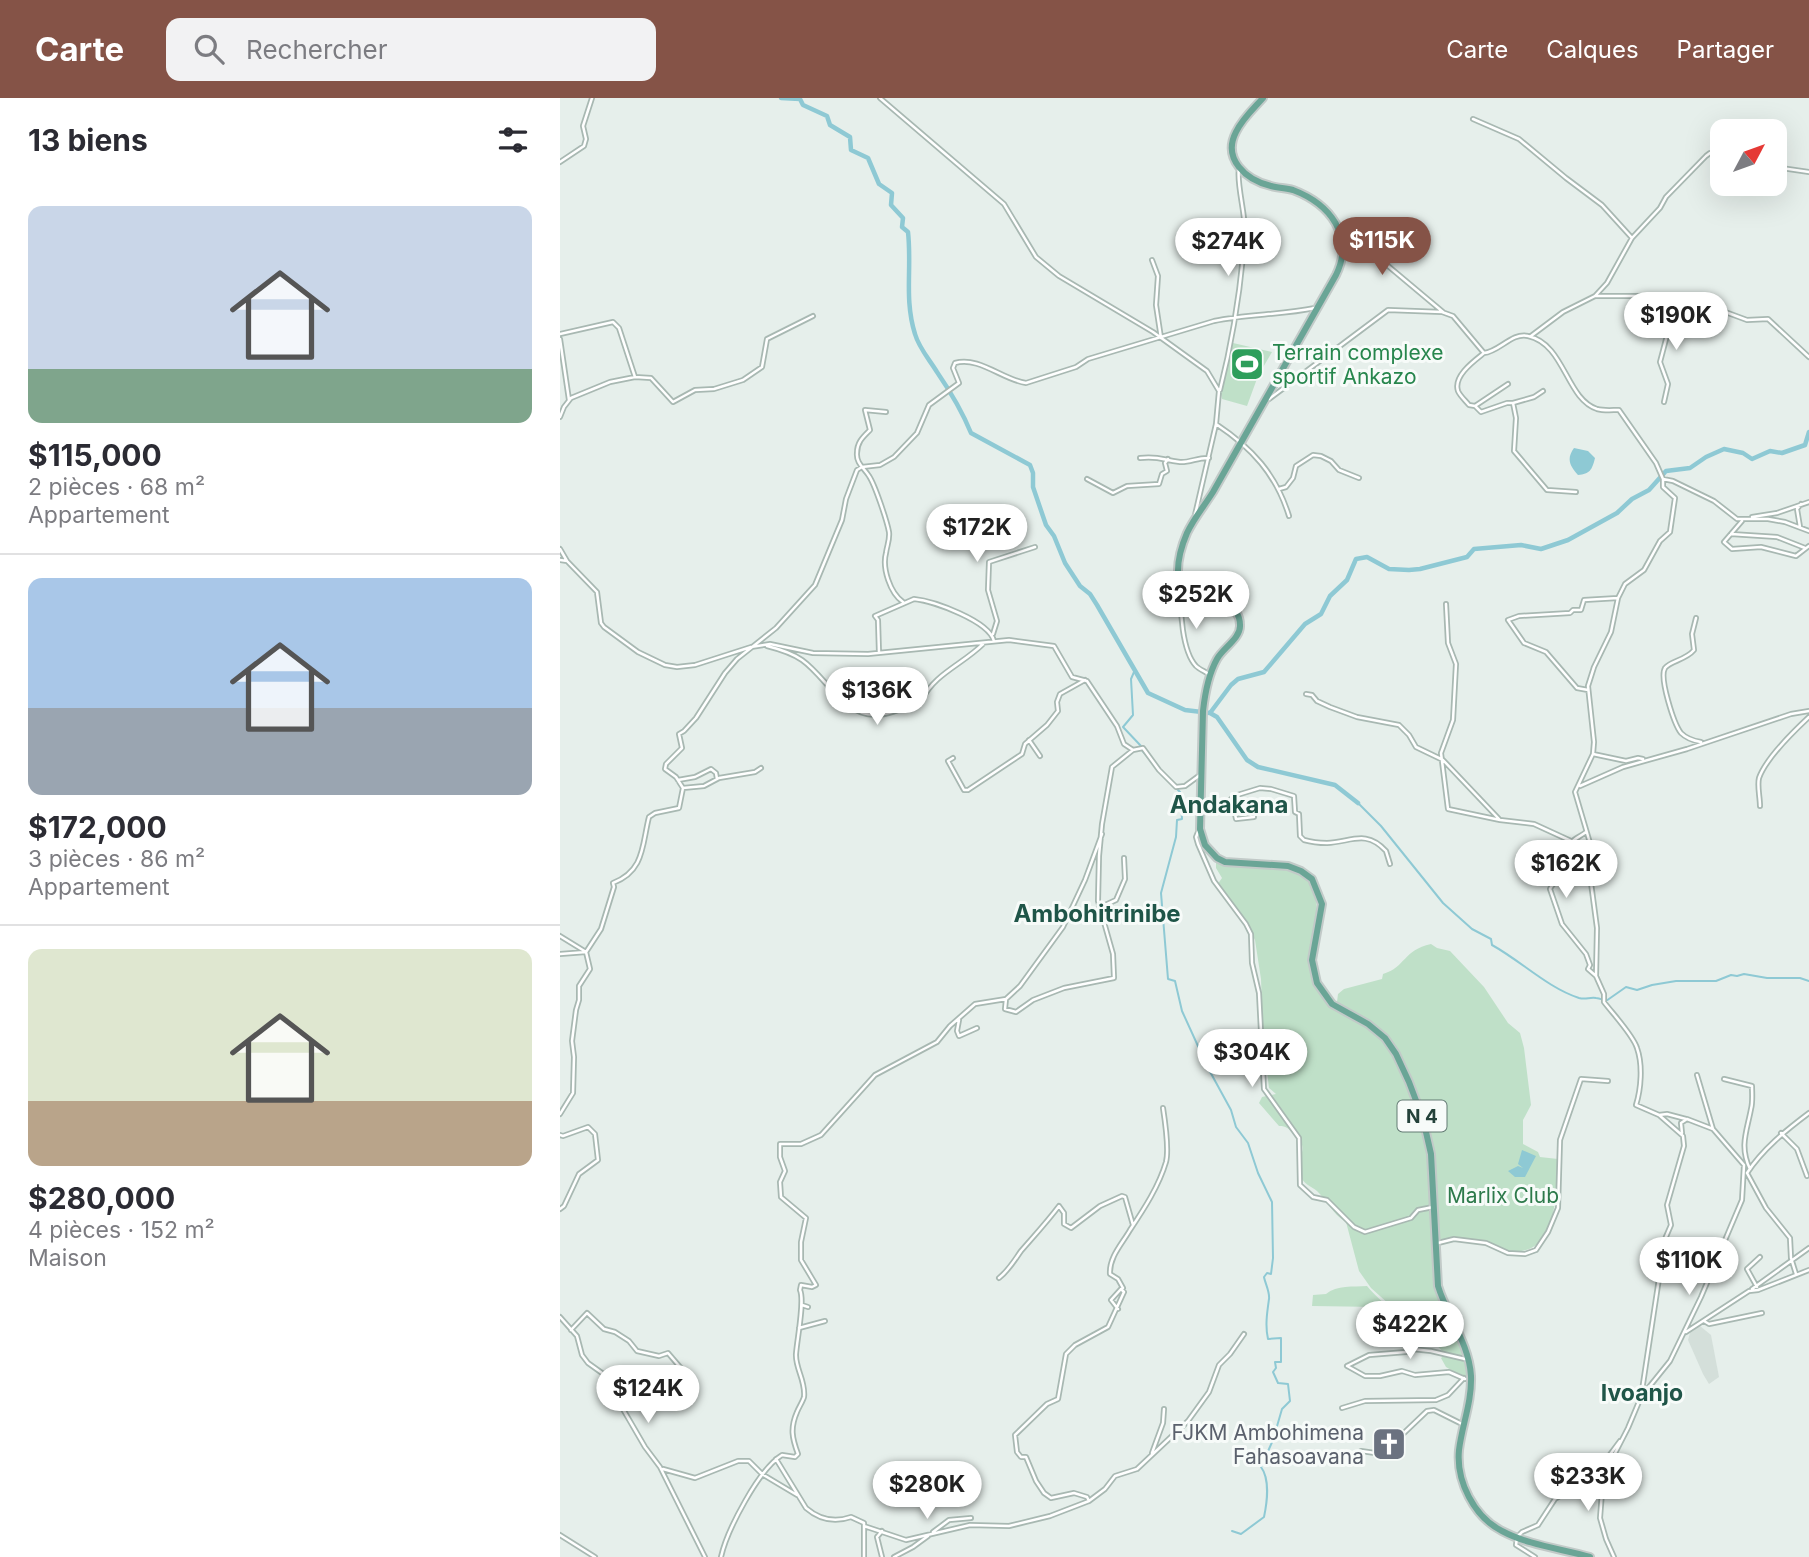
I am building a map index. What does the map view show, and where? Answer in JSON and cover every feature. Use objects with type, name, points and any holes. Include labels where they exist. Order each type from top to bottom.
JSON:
[{"type":"main road","points":[[1200,829],[1203,713],[1210,675],[1218,657],[1239,633],[1239,617],[1228,605],[1194,600],[1181,588],[1178,578],[1181,553],[1195,519],[1336,275],[1343,258],[1343,240],[1335,222],[1322,208],[1299,193],[1266,184],[1240,169],[1232,157],[1234,135],[1264,98]]},
{"type":"main road","name":"N 4","points":[[1200,829],[1205,845],[1219,859],[1234,863],[1288,866],[1312,878],[1322,904],[1312,960],[1315,979],[1332,1004],[1374,1028],[1390,1044],[1423,1119],[1431,1154],[1438,1286],[1468,1360],[1470,1396],[1460,1448],[1460,1471],[1470,1499],[1494,1525],[1517,1537],[1559,1551],[1590,1557]]},
{"type":"street","points":[[560,162],[584,146],[586,139],[583,126],[592,98]]},
{"type":"street","points":[[880,98],[1004,204],[1036,257],[1059,276],[1161,338],[1207,371],[1219,391]]},
{"type":"street","points":[[1473,119],[1519,139],[1602,205],[1632,238]]},
{"type":"street","points":[[1530,336],[1563,312],[1595,296],[1607,283],[1632,238],[1660,208],[1666,197],[1710,153]]},
{"type":"street","points":[[1195,519],[1216,424],[1219,391],[1235,317],[1245,234],[1243,199],[1237,177],[1240,169]]},
{"type":"street","points":[[1787,169],[1807,172],[1809,179]]},
{"type":"street","points":[[1335,222],[1444,313],[1458,320],[1484,353]]},
{"type":"street","points":[[1152,260],[1158,276],[1156,305],[1161,338]]},
{"type":"street","points":[[1595,296],[1647,296],[1717,307],[1747,320],[1768,318],[1809,357]]},
{"type":"street","points":[[1664,402],[1668,384],[1660,362],[1670,324],[1667,299]]},
{"type":"street","points":[[560,1114],[573,1093],[572,1041],[579,985],[590,969],[586,951],[601,929],[613,883],[621,880],[635,867],[643,852],[649,817],[655,813],[679,808],[683,788],[665,769],[666,764],[682,748],[679,734],[696,718],[724,673],[776,628],[815,585],[842,520],[857,470],[880,465],[894,457],[917,433],[929,405],[959,383],[953,368],[955,363],[960,361],[975,364],[1017,382],[1026,383],[1076,367],[1088,359],[1214,321],[1317,308]]},
{"type":"street","points":[[1263,403],[1388,310],[1444,313]]},
{"type":"street","points":[[569,400],[610,382],[635,377],[651,378],[673,402],[695,390],[704,391],[743,380],[762,367],[766,339],[813,316]]},
{"type":"street","points":[[560,417],[569,400],[560,337],[613,322],[619,328],[635,377]]},
{"type":"street","points":[[1543,391],[1534,397],[1481,412],[1475,406],[1469,405],[1458,390],[1458,380],[1468,366],[1484,353],[1491,352],[1520,335],[1530,336],[1542,343],[1560,361],[1575,390],[1588,404],[1597,409],[1619,410],[1656,463],[1663,487],[1675,498],[1670,532],[1663,537],[1644,570],[1625,584],[1618,598],[1611,632],[1594,667],[1588,690],[1594,742],[1592,754],[1575,792],[1590,843],[1589,868],[1597,928],[1596,976],[1604,1000],[1637,1047],[1640,1061],[1636,1105],[1659,1115],[1683,1136]]},
{"type":"street","points":[[1475,406],[1508,384]]},
{"type":"street","points":[[1513,403],[1516,418],[1514,451],[1518,458],[1527,464],[1547,490],[1576,492]]},
{"type":"street","points":[[886,412],[865,410],[870,430],[860,441],[857,451],[858,462],[871,477],[887,524],[890,540],[885,555],[886,569],[891,587],[902,602]]},
{"type":"street","points":[[1216,424],[1241,442],[1272,476],[1289,516]]},
{"type":"street","points":[[1279,489],[1286,487],[1300,462],[1313,455],[1321,456],[1331,461],[1339,470],[1359,478]]},
{"type":"street","points":[[1140,458],[1159,456],[1181,463],[1200,457],[1209,458]]},
{"type":"street","points":[[1087,479],[1112,493],[1127,486],[1159,484],[1162,474],[1167,471],[1168,459]]},
{"type":"street","points":[[1662,478],[1714,501],[1737,519],[1768,519],[1809,531]]},
{"type":"street","points":[[1807,547],[1796,556],[1761,547],[1732,549],[1724,542],[1744,519],[1777,513],[1809,502]]},
{"type":"street","points":[[1800,527],[1797,509],[1801,504]]},
{"type":"street","points":[[1731,534],[1777,537],[1807,547]]},
{"type":"street","points":[[994,641],[997,621],[988,590],[989,562],[1035,547]]},
{"type":"street","points":[[560,549],[567,561],[597,592],[601,623],[650,658],[665,665],[685,666],[751,647],[776,644],[813,653],[879,653],[1009,640],[1054,646],[1072,677],[1085,680],[1117,726],[1124,744],[1133,750]]},
{"type":"street","points":[[560,560],[567,561]]},
{"type":"street","points":[[1181,588],[1180,610],[1190,656],[1196,666],[1210,675]]},
{"type":"street","points":[[1588,690],[1577,688],[1546,652],[1524,643],[1508,620],[1519,615],[1570,613],[1581,610],[1584,600],[1618,598]]},
{"type":"street","points":[[879,653],[878,620],[875,616],[902,602],[918,599],[960,613],[993,635]]},
{"type":"street","points":[[1446,604],[1448,643],[1456,664],[1453,720],[1441,753],[1448,809],[1534,824],[1571,841]]},
{"type":"street","points":[[1696,618],[1692,634],[1694,650],[1689,656],[1665,667],[1664,679],[1667,697],[1679,730],[1695,741],[1705,742]]},
{"type":"street","points":[[764,645],[805,661],[844,702],[859,713],[878,715],[922,700],[927,690],[942,676],[984,644]]},
{"type":"street","points":[[953,758],[948,761],[965,791],[1022,754],[1029,740],[1047,726],[1058,711],[1060,694],[1085,680]]},
{"type":"street","points":[[1306,694],[1357,718],[1399,725],[1416,747],[1443,760],[1500,820]]},
{"type":"street","points":[[1578,787],[1646,760],[1791,714],[1809,711]]},
{"type":"street","points":[[1760,806],[1759,778],[1765,767],[1783,741],[1809,717]]},
{"type":"street","points":[[1029,740],[1040,756]]},
{"type":"street","points":[[1006,999],[1005,1009],[1016,1012],[1033,1000],[1064,988],[1114,978],[1113,954],[1099,906],[1101,834],[1112,767],[1133,750],[1141,748],[1177,787],[1185,786],[1201,774]]},
{"type":"street","points":[[1592,754],[1626,761],[1638,758],[1646,760]]},
{"type":"street","points":[[683,788],[704,786],[717,779],[755,772],[761,768]]},
{"type":"street","points":[[678,780],[695,778],[711,769],[716,773],[717,779]]},
{"type":"street","points":[[1201,807],[1230,801],[1234,796],[1261,788],[1271,789],[1294,796],[1296,812],[1299,814],[1300,835],[1304,840],[1326,843],[1352,837],[1369,839],[1387,851],[1390,864]]},
{"type":"street","points":[[1230,801],[1236,819],[1254,817]]},
{"type":"street","points":[[1200,829],[1196,837],[1214,881],[1251,934],[1252,963],[1259,993],[1264,1089],[1299,1138],[1300,1185],[1313,1196],[1327,1200],[1354,1227],[1365,1231],[1411,1218],[1418,1210],[1434,1207]]},
{"type":"street","points":[[1586,832],[1571,841],[1567,853],[1574,859],[1575,864],[1550,890],[1562,924],[1586,954],[1590,965],[1588,969],[1596,976]]},
{"type":"street","points":[[721,1557],[730,1526],[762,1474],[782,1455],[795,1457],[799,1454],[791,1434],[794,1418],[804,1397],[803,1380],[796,1357],[802,1305],[801,1285],[816,1285],[801,1260],[801,1241],[806,1217],[781,1197],[780,1182],[785,1171],[780,1157],[780,1144],[801,1144],[821,1135],[875,1075],[937,1042],[975,1004],[1006,999],[1020,986],[1063,927],[1085,880],[1101,834]]},
{"type":"street","points":[[1099,906],[1116,900],[1125,879],[1124,858]]},
{"type":"street","points":[[560,936],[586,951]]},
{"type":"street","points":[[560,954],[586,951]]},
{"type":"street","points":[[959,1020],[959,1036],[977,1028]]},
{"type":"street","points":[[1641,1397],[1670,1361],[1686,1332],[1730,1234],[1742,1200],[1744,1165],[1713,1129],[1696,1075]]},
{"type":"street","points":[[1435,1243],[1454,1239],[1486,1243],[1508,1253],[1525,1254],[1536,1250],[1548,1232],[1558,1208],[1560,1140],[1581,1079],[1583,1077],[1608,1081]]},
{"type":"street","points":[[1724,1079],[1752,1086],[1744,1157],[1766,1208],[1790,1238],[1791,1260],[1796,1275]]},
{"type":"street","points":[[1089,1501],[1087,1497],[1074,1493],[1051,1498],[1044,1493],[1027,1457],[1021,1457],[1017,1452],[1015,1435],[1047,1404],[1058,1399],[1066,1354],[1074,1345],[1108,1327],[1118,1308],[1124,1292],[1118,1279],[1110,1274],[1110,1267],[1117,1248],[1157,1183],[1166,1159],[1168,1147],[1164,1134],[1163,1108]]},
{"type":"street","points":[[1659,1115],[1667,1114],[1687,1119],[1713,1129]]},
{"type":"street","points":[[1744,1179],[1759,1155],[1781,1133],[1809,1114]]},
{"type":"street","points":[[1614,1557],[1605,1539],[1600,1518],[1602,1492],[1609,1465],[1641,1397],[1665,1239],[1671,1224],[1667,1205],[1684,1146],[1681,1123],[1687,1119]]},
{"type":"street","points":[[560,1135],[588,1127],[595,1134],[598,1160],[579,1174],[560,1209]]},
{"type":"street","points":[[1781,1133],[1797,1149],[1807,1176]]},
{"type":"street","points":[[999,1278],[1010,1269],[1020,1252],[1037,1236],[1059,1206],[1064,1213],[1064,1224],[1071,1228],[1100,1206],[1122,1196],[1125,1197],[1133,1225]]},
{"type":"street","points":[[1686,1332],[1757,1287],[1809,1248]]},
{"type":"street","points":[[1757,1287],[1747,1269],[1760,1257]]},
{"type":"street","points":[[1749,1291],[1809,1270]]},
{"type":"street","points":[[1118,1308],[1111,1300],[1121,1289]]},
{"type":"street","points":[[802,1305],[808,1307]]},
{"type":"street","points":[[1704,1321],[1709,1324],[1762,1313]]},
{"type":"street","points":[[571,1330],[587,1314],[604,1329],[629,1341],[637,1351],[659,1356],[668,1353],[680,1367]]},
{"type":"street","points":[[560,1317],[576,1336],[588,1363],[602,1373],[645,1447],[660,1467],[705,1557]]},
{"type":"street","points":[[799,1328],[825,1321]]},
{"type":"street","points":[[864,1526],[906,1540],[970,1525],[1009,1527],[1050,1516],[1089,1501],[1105,1489],[1115,1476],[1137,1468],[1188,1421],[1209,1392],[1219,1365],[1244,1334]]},
{"type":"street","points":[[1342,1408],[1365,1401],[1436,1400],[1448,1395],[1467,1379],[1449,1372],[1415,1375],[1402,1371],[1365,1376],[1348,1366],[1369,1355],[1406,1352],[1412,1349],[1468,1360]]},
{"type":"street","points":[[1152,1453],[1162,1425],[1164,1409]]},
{"type":"street","points":[[1360,1451],[1382,1454],[1427,1411],[1434,1410],[1464,1425]]},
{"type":"street","points":[[1535,1557],[1516,1545],[1517,1537],[1538,1525],[1555,1499],[1594,1476],[1626,1433]]},
{"type":"street","points":[[776,1459],[812,1514],[836,1522],[851,1517],[864,1523],[864,1557]]},
{"type":"street","points":[[660,1467],[665,1471],[695,1478],[738,1461],[748,1461],[762,1474],[799,1495]]},
{"type":"street","points":[[894,1557],[923,1541],[949,1520],[971,1518]]},
{"type":"street","points":[[882,1531],[877,1537],[882,1557]]},
{"type":"street","points":[[560,1535],[595,1557]]},
{"type":"shaded area","points":[[1700,1326],[1711,1335],[1719,1377],[1709,1384],[1688,1340],[1690,1333]]},
{"type":"green space","name":"Terrain complexe sportif Ankazo","points":[[1233,343],[1272,352],[1258,376],[1247,406],[1222,399]]},
{"type":"green space","name":"Marlix Club","points":[[1216,859],[1284,867],[1301,873],[1310,881],[1317,904],[1311,959],[1312,975],[1323,999],[1330,1007],[1337,1002],[1338,994],[1344,989],[1382,979],[1383,974],[1391,971],[1415,950],[1431,944],[1450,951],[1484,987],[1508,1023],[1520,1033],[1531,1105],[1523,1120],[1523,1144],[1538,1152],[1540,1157],[1558,1159],[1555,1204],[1546,1233],[1538,1244],[1526,1250],[1510,1251],[1473,1240],[1437,1241],[1436,1277],[1461,1343],[1468,1380],[1446,1367],[1441,1358],[1445,1355],[1440,1348],[1421,1338],[1413,1327],[1401,1320],[1390,1305],[1371,1288],[1359,1271],[1346,1222],[1302,1179],[1299,1169],[1302,1143],[1299,1138],[1284,1126],[1279,1126],[1259,1103],[1262,1097],[1276,1094],[1269,1088],[1263,1037],[1261,979],[1255,940],[1242,916],[1217,885],[1222,878],[1216,868]]},
{"type":"green space","points":[[1367,1286],[1394,1316],[1386,1316],[1379,1307],[1312,1306],[1313,1295],[1326,1294],[1340,1288]]},
{"type":"water","points":[[1574,448],[1588,451],[1595,458],[1585,474],[1578,475],[1570,462]]},
{"type":"water","points":[[1522,1150],[1536,1156],[1525,1177],[1515,1177],[1508,1171],[1518,1166],[1523,1168],[1518,1164]]},
{"type":"waterway","points":[[781,98],[800,99],[803,105],[827,116],[830,125],[850,137],[851,150],[868,158],[879,184],[892,193],[891,205],[903,218],[902,227],[908,232],[910,308],[919,344],[956,401],[971,433],[1030,465],[1033,487],[1046,525],[1054,536],[1065,563],[1080,586],[1090,594],[1148,693],[1185,710],[1210,713],[1217,717],[1247,760],[1258,767],[1335,785],[1358,803]]},
{"type":"waterway","points":[[1210,713],[1231,685],[1238,679],[1264,672],[1305,624],[1321,614],[1330,596],[1347,580],[1356,559],[1367,557],[1389,569],[1409,570],[1467,557],[1474,549],[1521,545],[1541,549],[1568,540],[1617,513],[1632,499],[1649,490],[1666,471],[1690,468],[1724,449],[1743,453],[1752,459],[1770,451],[1782,453],[1805,445],[1809,432]]},
{"type":"waterway","points":[[1134,672],[1131,679],[1133,715],[1123,727],[1155,766]]},
{"type":"waterway","points":[[1171,783],[1180,792],[1182,819],[1177,820],[1176,837],[1161,893],[1168,979],[1175,981],[1182,1011],[1231,1110],[1236,1127],[1248,1143],[1272,1202],[1273,1258],[1271,1274],[1267,1273],[1264,1277],[1269,1296],[1267,1329],[1268,1339],[1281,1338],[1281,1362],[1275,1362],[1276,1368],[1273,1372],[1278,1383],[1288,1384],[1290,1401],[1282,1409],[1261,1467],[1267,1484],[1264,1517],[1241,1534],[1232,1531]]},
{"type":"waterway","points":[[1358,803],[1381,826],[1443,903],[1472,929],[1491,939],[1492,945],[1568,994],[1581,999],[1597,998],[1606,1001],[1626,987],[1637,990],[1676,981],[1716,981],[1731,975],[1744,974],[1809,981]]},
{"type":"place","name":"Terrain complexe sportif Ankazo","points":[[1247,364]]},
{"type":"place","name":"FJKM Ambohimena Fahasoavana","points":[[1389,1444]]},
{"type":"district","name":"Andakana","points":[[1229,804]]},
{"type":"district","name":"Ambohitrinibe","points":[[1097,913]]},
{"type":"district","name":"Ivoanjo","points":[[1642,1393]]}]
